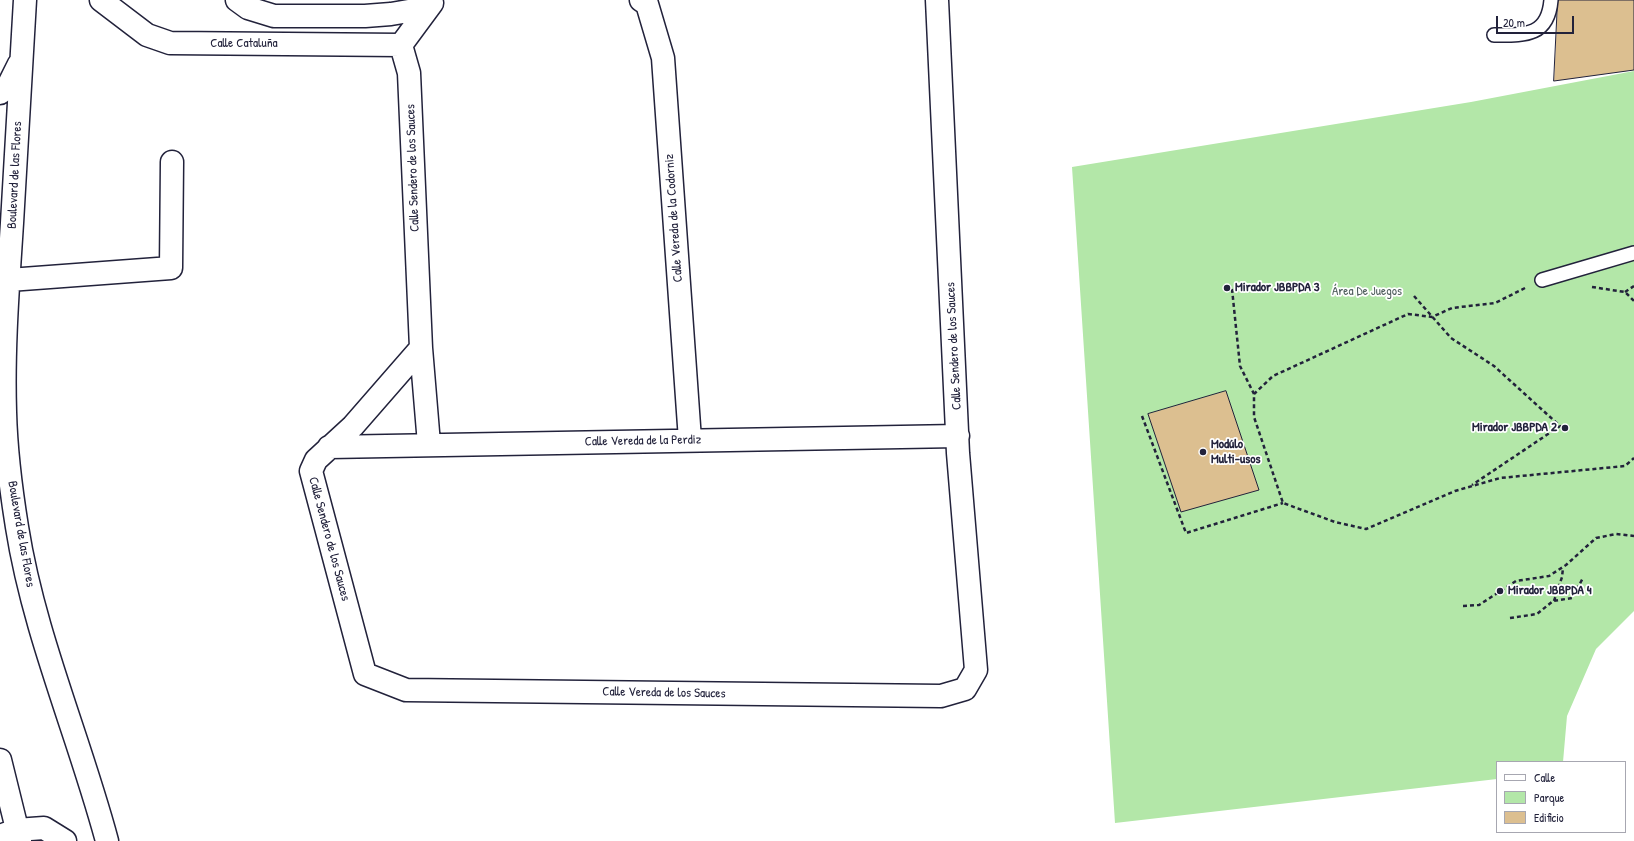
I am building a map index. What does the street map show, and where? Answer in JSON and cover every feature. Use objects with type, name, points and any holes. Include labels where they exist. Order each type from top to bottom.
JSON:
[{"type":"street","name":"Boulevard de las Flores","points":[[25,0],[8,280],[5,413],[17,527],[30,590],[107,841]]},
{"type":"street","name":"Calle Cataluña","points":[[100,0],[146,36],[170,43],[401,45]]},
{"type":"street","points":[[238,0],[248,8],[274,16],[391,14],[430,4]]},
{"type":"street","name":"Calle Vereda de la Codorniz","points":[[641,0],[647,4],[663,58],[690,440]]},
{"type":"street","name":"Calle Sendero de los Sauces","points":[[937,0],[958,436],[976,670],[965,689]]},
{"type":"street","points":[[401,45],[430,4]]},
{"type":"street","name":"Calle Sendero de los Sauces","points":[[401,45],[409,73],[421,348],[429,444]]},
{"type":"street","points":[[0,92],[8,86],[21,60]]},
{"type":"street","points":[[8,280],[171,268],[172,162]]},
{"type":"street","name":"Calle Sendero de los Sauces","points":[[365,674],[312,471],[316,460],[353,426],[421,348]]},
{"type":"street","name":"Calle Vereda de la Perdiz","points":[[329,447],[429,444],[958,436]]},
{"type":"street","name":"Calle Vereda de los Sauces","points":[[365,674],[406,690],[941,696],[965,689]]},
{"type":"street","points":[[0,760],[12,836],[44,828],[65,841]]},
{"type":"lane","points":[[1494,35],[1526,34],[1542,27],[1550,12],[1551,0]]},
{"type":"lane","points":[[1542,280],[1634,253]]},
{"type":"path","points":[[1254,394],[1273,376],[1408,314],[1432,317],[1452,308],[1494,303],[1542,280]]},
{"type":"path","points":[[1587,286],[1625,292],[1634,301]]},
{"type":"path","points":[[1625,292],[1634,286]]},
{"type":"path","points":[[1232,289],[1240,366],[1254,394],[1254,417],[1283,503]]},
{"type":"path","points":[[1414,296],[1451,338],[1494,366],[1560,426],[1470,487]]},
{"type":"path","points":[[1142,416],[1186,533],[1283,503],[1335,522],[1366,529],[1455,491],[1500,478],[1625,466],[1634,458]]},
{"type":"path","points":[[1463,606],[1479,605],[1516,581],[1549,576],[1563,568],[1596,538],[1616,534],[1634,536]]},
{"type":"path","points":[[1553,601],[1562,577],[1563,568]]},
{"type":"path","points":[[1510,618],[1537,614],[1553,601],[1572,598],[1583,578]]},
{"type":"green space","name":"Área De Juegos","points":[[1634,71],[1634,611],[1596,649],[1567,716],[1563,761],[1496,761],[1496,779],[1115,823],[1072,167],[1471,102]]},
{"type":"building","points":[[1558,0],[1634,0],[1634,70],[1554,81]]},
{"type":"building","name":"Modúlo Multi-usos","points":[[1226,391],[1259,490],[1181,512],[1148,414]]},
{"type":"place","name":"Mirador JBBPDA 3","points":[[1227,288]]},
{"type":"place","name":"Mirador JBBPDA 2","points":[[1565,428]]},
{"type":"place","name":"Modúlo Multi-usos","points":[[1203,452]]},
{"type":"place","name":"Mirador JBBPDA 4","points":[[1500,591]]}]
